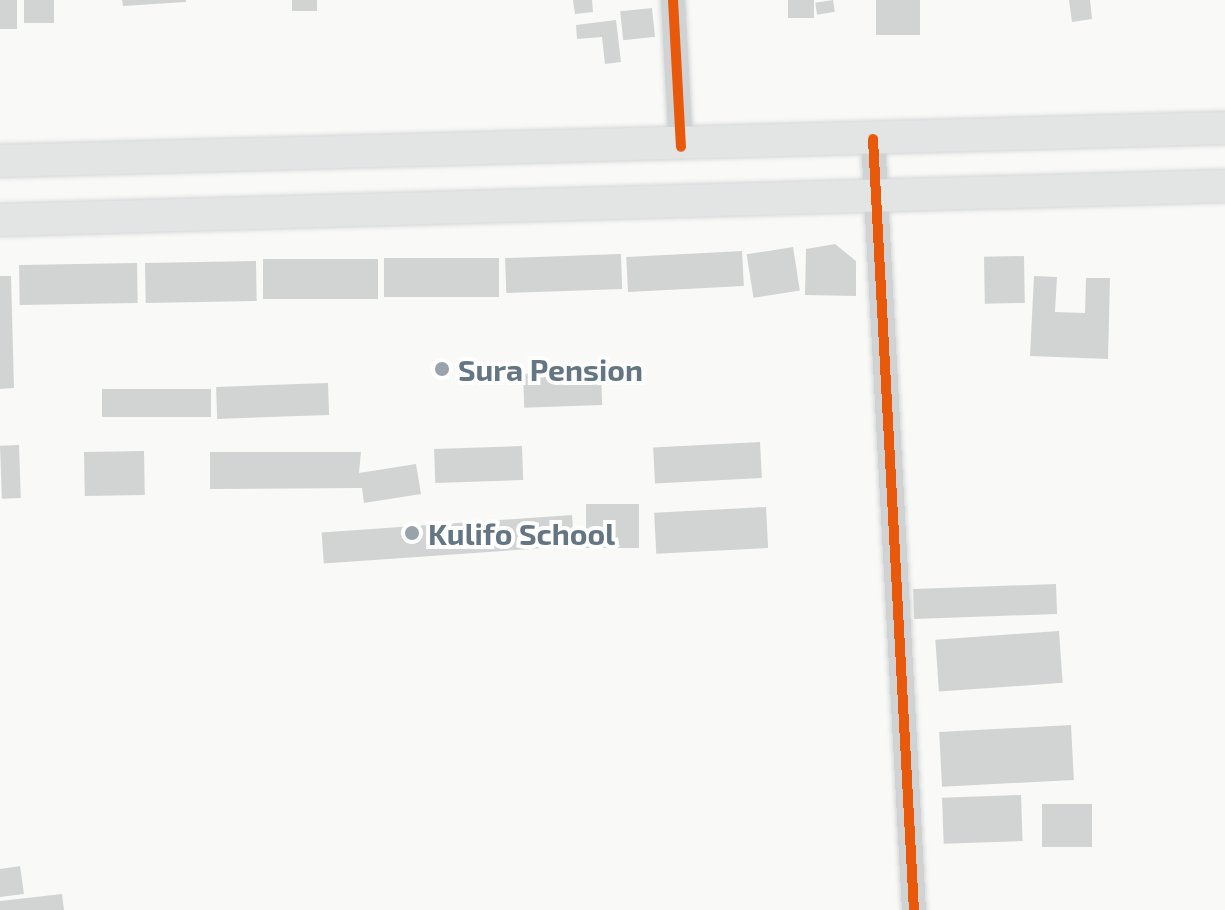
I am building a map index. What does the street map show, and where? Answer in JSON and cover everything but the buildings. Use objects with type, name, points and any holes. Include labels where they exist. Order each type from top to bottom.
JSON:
[{"type":"main road","points":[[0,161],[681,147],[1225,128]]},
{"type":"main road","points":[[0,220],[1225,186]]},
{"type":"street","points":[[673,0],[681,147]]},
{"type":"street","points":[[873,139],[914,910]]},
{"type":"cycle path","points":[[673,0],[681,147]]},
{"type":"cycle path","points":[[873,139],[914,910]]},
{"type":"place","name":"Sura Pension","points":[[442,369]]},
{"type":"place","name":"Kulifo School","points":[[412,533]]}]
